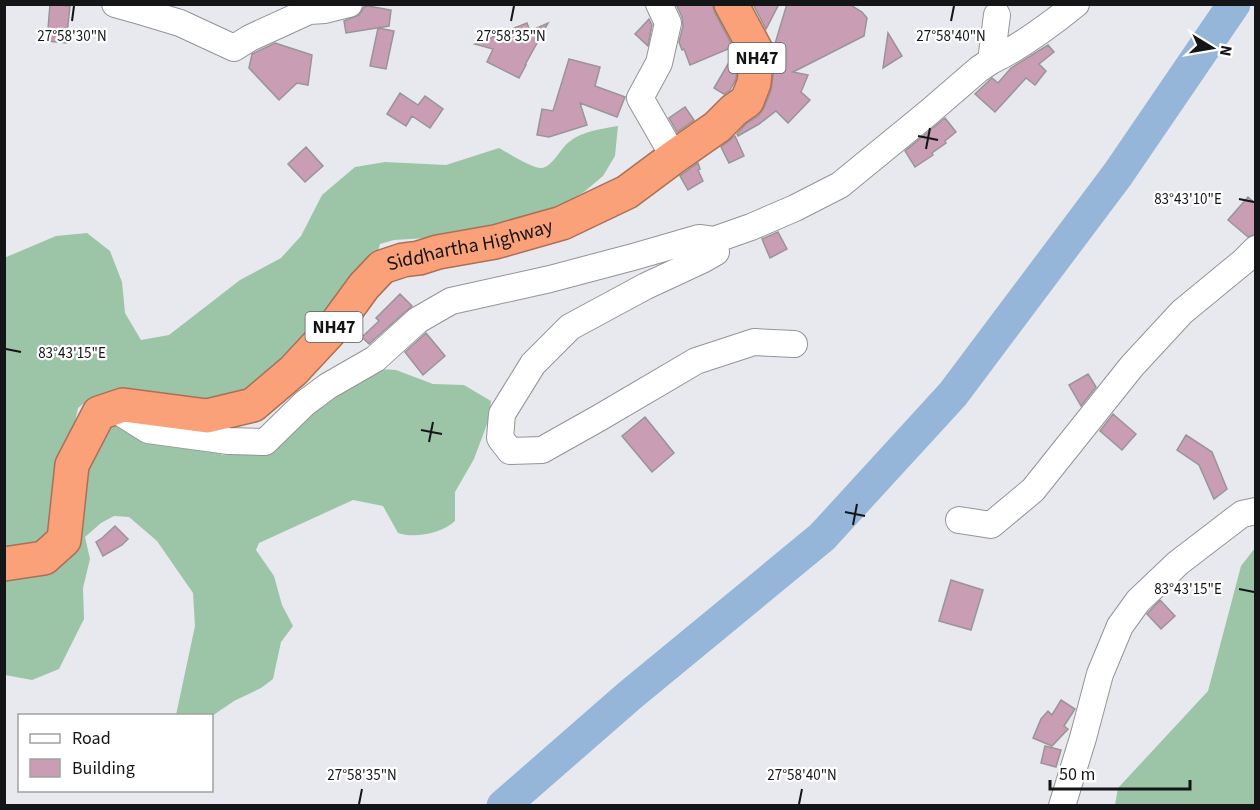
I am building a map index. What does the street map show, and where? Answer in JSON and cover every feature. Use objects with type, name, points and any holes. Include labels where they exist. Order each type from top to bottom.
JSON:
[{"type":"highway","name":"Siddhartha Highway","points":[[113,408],[123,405],[207,416],[253,405],[293,371],[334,327],[364,286],[382,267],[438,252],[495,242],[562,223],[627,192],[717,127],[747,101],[754,83],[758,52],[731,4]]},
{"type":"highway","points":[[4,564],[44,558],[64,540],[72,465],[99,413],[113,408]]},
{"type":"street","points":[[115,4],[180,23],[234,48],[250,38],[309,11],[349,4]]},
{"type":"street","points":[[659,4],[668,23],[659,63],[640,98],[674,157]]},
{"type":"street","points":[[113,408],[148,430],[229,441],[266,442],[305,403],[375,359],[418,320],[451,301],[550,279],[699,238],[714,240],[795,208],[840,185],[979,69],[1041,32],[1076,4]]},
{"type":"street","points":[[991,61],[997,15]]},
{"type":"street","points":[[714,240],[716,252],[570,327],[533,364],[502,414],[500,438],[510,452],[542,450],[696,361],[754,342],[794,344]]},
{"type":"street","points":[[959,520],[991,525],[1033,490],[1132,366],[1182,312],[1256,249]]},
{"type":"street","points":[[1062,806],[1100,674],[1120,626],[1138,601],[1178,563],[1242,514],[1256,511]]},
{"type":"green space","points":[[618,126],[615,156],[603,176],[584,192],[543,216],[477,235],[394,240],[380,244],[376,258],[255,391],[211,404],[112,394],[83,404],[78,408],[65,467],[101,430],[137,416],[190,421],[222,455],[244,447],[309,407],[381,369],[396,370],[433,384],[464,385],[491,401],[490,416],[474,459],[455,492],[455,521],[436,532],[405,535],[398,533],[383,506],[353,500],[259,543],[256,550],[274,576],[282,605],[293,626],[281,642],[273,679],[213,715],[176,714],[195,626],[193,593],[157,541],[129,517],[114,516],[101,523],[85,537],[90,559],[83,588],[84,619],[59,669],[32,680],[5,675],[4,258],[56,236],[87,233],[110,251],[122,282],[125,313],[141,340],[169,335],[240,280],[281,258],[301,236],[322,195],[355,167],[385,162],[446,165],[499,148],[526,163],[542,168],[546,167],[574,138],[592,131]]},
{"type":"green space","points":[[1255,548],[1255,805],[1115,805],[1118,788],[1208,691],[1241,566]]},
{"type":"building","points":[[50,4],[70,6],[66,43],[47,41]]},
{"type":"building","points":[[676,4],[712,4],[733,47],[690,65],[679,42],[683,26]]},
{"type":"building","points":[[753,4],[779,4],[766,29]]},
{"type":"building","points":[[787,4],[849,4],[867,18],[864,36],[793,72],[808,75],[801,92],[810,100],[788,123],[776,111],[738,136],[737,134],[746,124],[758,116],[764,108],[771,90],[776,54],[774,47]]},
{"type":"building","points":[[364,7],[391,10],[389,26],[346,33],[344,21],[359,15]]},
{"type":"building","points":[[649,19],[652,25],[648,46],[635,34]]},
{"type":"building","points":[[527,23],[530,31],[548,23],[519,78],[487,62],[493,49],[475,44]]},
{"type":"building","points":[[378,28],[394,31],[386,69],[370,66]]},
{"type":"building","points":[[888,33],[902,56],[883,68]]},
{"type":"building","points":[[275,43],[312,55],[308,85],[297,83],[279,100],[249,68],[252,54]]},
{"type":"building","points":[[1048,45],[1054,52],[1039,64],[1046,71],[1035,85],[1026,78],[995,112],[975,94],[992,78],[998,83],[1011,68]]},
{"type":"building","points":[[735,52],[738,56],[736,79],[730,90],[724,94],[714,88]]},
{"type":"building","points":[[569,59],[600,67],[595,86],[625,97],[617,117],[580,103],[587,125],[549,137],[537,135],[542,109],[553,111]]},
{"type":"building","points":[[400,93],[418,105],[425,96],[443,109],[430,128],[412,116],[406,126],[387,114]]},
{"type":"building","points":[[685,107],[694,120],[677,132],[669,118]]},
{"type":"building","points":[[945,118],[956,132],[932,153],[933,155],[915,167],[905,151]]},
{"type":"building","points":[[735,136],[744,156],[729,163],[721,147]]},
{"type":"building","points":[[306,147],[323,166],[305,182],[288,164]]},
{"type":"building","points":[[698,163],[700,169],[698,170],[703,181],[688,190],[680,176]]},
{"type":"building","points":[[1248,197],[1256,204],[1256,234],[1248,237],[1228,220]]},
{"type":"building","points":[[778,232],[787,249],[770,258],[762,239]]},
{"type":"building","points":[[400,294],[412,306],[369,344],[362,337],[379,321],[376,318]]},
{"type":"building","points":[[426,333],[445,356],[423,375],[405,352]]},
{"type":"building","points":[[1088,374],[1096,387],[1081,406],[1069,385]]},
{"type":"building","points":[[1113,414],[1136,434],[1122,450],[1100,431]]},
{"type":"building","points":[[645,417],[674,453],[652,472],[622,436]]},
{"type":"building","points":[[1186,435],[1212,452],[1227,489],[1214,499],[1199,465],[1177,450]]},
{"type":"building","points":[[115,526],[128,539],[103,556],[96,542]]},
{"type":"building","points":[[951,580],[983,590],[971,630],[939,621]]},
{"type":"building","points":[[1160,600],[1175,616],[1161,629],[1147,614]]},
{"type":"building","points":[[1061,700],[1075,709],[1064,726],[1068,729],[1052,746],[1033,738],[1041,719],[1048,711],[1052,715]]},
{"type":"building","points":[[1045,746],[1061,750],[1056,767],[1041,763]]},
{"type":"waterway","points":[[503,806],[629,696],[822,537],[953,394],[1118,174],[1234,4]]}]
